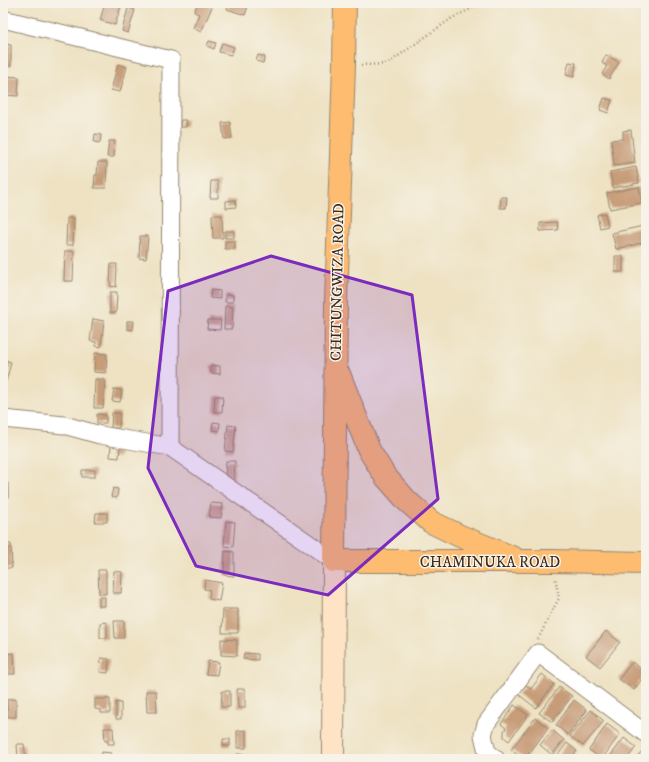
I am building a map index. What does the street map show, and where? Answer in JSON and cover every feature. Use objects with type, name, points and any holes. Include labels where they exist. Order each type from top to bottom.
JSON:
[{"type":"main road","name":"CHITUNGWIZA ROAD","points":[[334,561],[335,361],[345,3]]},
{"type":"main road","points":[[335,361],[369,450],[385,476],[407,501],[431,522],[460,536],[524,562]]},
{"type":"main road","points":[[333,759],[334,561]]},
{"type":"main road","name":"CHAMINUKA ROAD","points":[[334,561],[552,561],[646,563]]},
{"type":"street","points":[[3,20],[170,60],[170,447]]},
{"type":"street","points":[[3,419],[64,424],[100,435],[170,447],[334,561]]},
{"type":"street","points":[[496,759],[488,752],[483,735],[486,724],[538,653],[646,734]]},
{"type":"path","points":[[344,65],[387,64],[452,18],[483,3]]},
{"type":"path","points":[[538,653],[538,638],[559,598],[552,561]]},
{"type":"highlighted area","points":[[271,256],[412,295],[438,499],[328,595],[196,566],[148,468],[168,291]]},
{"type":"building","points":[[105,3],[122,3],[115,25],[100,20]]},
{"type":"building","points":[[198,3],[212,7],[201,32],[193,28],[199,14],[194,12]]},
{"type":"building","points":[[230,3],[249,3],[245,15],[227,9]]},
{"type":"building","points":[[128,8],[135,10],[128,33],[122,31]]},
{"type":"building","points":[[209,41],[216,43],[214,49],[207,46]]},
{"type":"building","points":[[222,43],[234,47],[231,55],[219,52]]},
{"type":"building","points":[[5,44],[11,45],[11,66],[5,66]]},
{"type":"building","points":[[258,55],[265,57],[263,63],[256,61]]},
{"type":"building","points":[[606,55],[619,62],[609,79],[602,74],[607,66],[602,63]]},
{"type":"building","points":[[569,62],[576,63],[574,77],[566,75]]},
{"type":"building","points":[[118,64],[127,67],[120,92],[111,90]]},
{"type":"building","points":[[3,76],[19,77],[18,96],[3,95]]},
{"type":"building","points":[[604,98],[612,100],[608,113],[600,110]]},
{"type":"building","points":[[181,120],[187,120],[186,127],[180,127]]},
{"type":"building","points":[[230,122],[232,138],[224,139],[222,123]]},
{"type":"building","points":[[631,130],[635,163],[614,166],[611,140],[623,139],[623,131]]},
{"type":"building","points":[[95,134],[101,135],[100,143],[94,142]]},
{"type":"building","points":[[3,136],[7,137],[5,156],[3,156]]},
{"type":"building","points":[[109,141],[115,141],[114,157],[107,157]]},
{"type":"building","points":[[98,162],[107,162],[106,188],[94,188]]},
{"type":"building","points":[[636,167],[639,183],[613,188],[610,172]]},
{"type":"building","points":[[211,181],[218,181],[218,198],[210,198]]},
{"type":"building","points":[[639,187],[642,203],[610,209],[607,193]]},
{"type":"building","points":[[501,197],[507,197],[506,208],[500,208]]},
{"type":"building","points":[[235,200],[236,207],[226,208],[226,201]]},
{"type":"building","points":[[605,213],[608,226],[600,228],[597,215]]},
{"type":"building","points":[[212,215],[222,215],[223,238],[213,238]]},
{"type":"building","points":[[67,218],[74,218],[73,245],[66,245]]},
{"type":"building","points":[[557,222],[558,230],[540,231],[540,223]]},
{"type":"building","points":[[643,226],[646,242],[616,249],[612,233]]},
{"type":"building","points":[[225,231],[234,231],[234,238],[225,238]]},
{"type":"building","points":[[140,236],[148,236],[146,259],[139,258]]},
{"type":"building","points":[[225,241],[235,241],[235,249],[225,249]]},
{"type":"building","points":[[65,251],[74,251],[73,281],[64,281]]},
{"type":"building","points":[[615,256],[623,256],[623,272],[615,272]]},
{"type":"building","points":[[111,264],[117,264],[116,287],[110,286]]},
{"type":"building","points":[[211,290],[220,291],[220,299],[210,298]]},
{"type":"building","points":[[110,292],[117,292],[116,313],[110,313]]},
{"type":"building","points":[[226,294],[233,295],[233,302],[225,302]]},
{"type":"building","points":[[225,306],[233,307],[232,329],[224,329]]},
{"type":"building","points":[[93,319],[104,321],[101,347],[96,346],[96,342],[90,341]]},
{"type":"building","points":[[208,320],[221,320],[220,330],[207,329]]},
{"type":"building","points":[[127,321],[134,321],[133,330],[127,329]]},
{"type":"building","points":[[95,353],[107,354],[106,373],[94,372]]},
{"type":"building","points":[[4,360],[11,362],[5,386],[3,386]]},
{"type":"building","points":[[211,365],[220,366],[220,374],[211,373]]},
{"type":"building","points":[[95,379],[105,380],[103,408],[94,408]]},
{"type":"building","points":[[114,389],[122,390],[120,402],[112,401]]},
{"type":"building","points":[[215,396],[223,396],[222,412],[214,412]]},
{"type":"building","points":[[112,413],[120,413],[119,428],[111,428]]},
{"type":"building","points":[[97,414],[106,415],[106,423],[97,423]]},
{"type":"building","points":[[213,422],[220,423],[219,431],[212,430]]},
{"type":"building","points":[[228,425],[236,426],[233,452],[225,451]]},
{"type":"building","points":[[111,445],[120,446],[119,458],[110,457]]},
{"type":"building","points":[[226,461],[235,461],[234,480],[225,480]]},
{"type":"building","points":[[82,470],[95,470],[95,477],[82,477]]},
{"type":"building","points":[[3,483],[8,483],[8,498],[3,497]]},
{"type":"building","points":[[113,488],[118,489],[117,498],[111,497]]},
{"type":"building","points":[[211,503],[223,504],[221,518],[209,517]]},
{"type":"building","points":[[96,513],[107,513],[107,522],[95,522]]},
{"type":"building","points":[[226,521],[235,522],[233,547],[224,546]]},
{"type":"building","points":[[3,544],[11,544],[12,568],[3,568]]},
{"type":"building","points":[[225,551],[234,552],[234,576],[224,575]]},
{"type":"building","points":[[98,570],[106,570],[106,594],[99,594]]},
{"type":"building","points":[[114,571],[122,572],[121,593],[113,593]]},
{"type":"building","points":[[205,580],[222,583],[219,601],[209,599],[210,590],[204,589]]},
{"type":"building","points":[[99,597],[105,597],[105,606],[99,606]]},
{"type":"building","points":[[223,609],[238,609],[238,633],[222,633]]},
{"type":"building","points":[[114,621],[124,621],[124,638],[115,638]]},
{"type":"building","points":[[107,622],[107,638],[100,638],[100,623]]},
{"type":"building","points":[[606,631],[620,642],[600,667],[586,656]]},
{"type":"building","points":[[221,639],[237,640],[237,656],[221,655]]},
{"type":"building","points":[[14,653],[15,674],[5,674],[4,654]]},
{"type":"building","points":[[244,653],[258,654],[258,660],[243,659]]},
{"type":"building","points":[[101,658],[109,659],[108,673],[100,672]]},
{"type":"building","points":[[208,661],[219,662],[217,675],[206,674]]},
{"type":"building","points":[[632,662],[646,673],[634,690],[619,679]]},
{"type":"building","points":[[542,674],[554,684],[536,708],[518,694],[526,685],[531,689]]},
{"type":"building","points":[[559,687],[572,696],[552,722],[539,713]]},
{"type":"building","points":[[237,689],[245,689],[245,708],[238,708]]},
{"type":"building","points":[[146,691],[156,691],[157,712],[147,712]]},
{"type":"building","points":[[222,691],[230,691],[230,707],[221,707]]},
{"type":"building","points":[[7,699],[16,699],[16,717],[8,717]]},
{"type":"building","points":[[95,699],[110,699],[110,713],[101,713],[101,710],[95,709]]},
{"type":"building","points":[[574,700],[587,710],[568,735],[556,725]]},
{"type":"building","points":[[116,702],[121,703],[121,719],[116,719]]},
{"type":"building","points":[[514,705],[528,715],[509,741],[504,737],[504,731],[506,728],[501,724]]},
{"type":"building","points":[[591,710],[604,721],[583,746],[570,736]]},
{"type":"building","points":[[535,718],[548,728],[524,759],[511,750]]},
{"type":"building","points":[[607,724],[620,734],[602,759],[589,750]]},
{"type":"building","points":[[104,728],[113,728],[114,744],[108,744],[108,741],[105,741]]},
{"type":"building","points":[[246,730],[246,748],[237,748],[237,731]]},
{"type":"building","points":[[552,730],[564,740],[552,755],[540,745]]},
{"type":"building","points":[[624,738],[636,747],[627,759],[608,759]]},
{"type":"building","points":[[223,739],[230,739],[230,746],[223,746]]},
{"type":"building","points":[[567,743],[577,751],[570,759],[555,759]]},
{"type":"building","points":[[17,744],[24,744],[26,759],[18,759]]},
{"type":"building","points":[[642,751],[646,754],[646,759],[635,759]]},
{"type":"building","points":[[102,752],[111,753],[111,759],[102,759]]},
{"type":"building","points":[[237,754],[254,756],[254,759],[237,759]]}]
